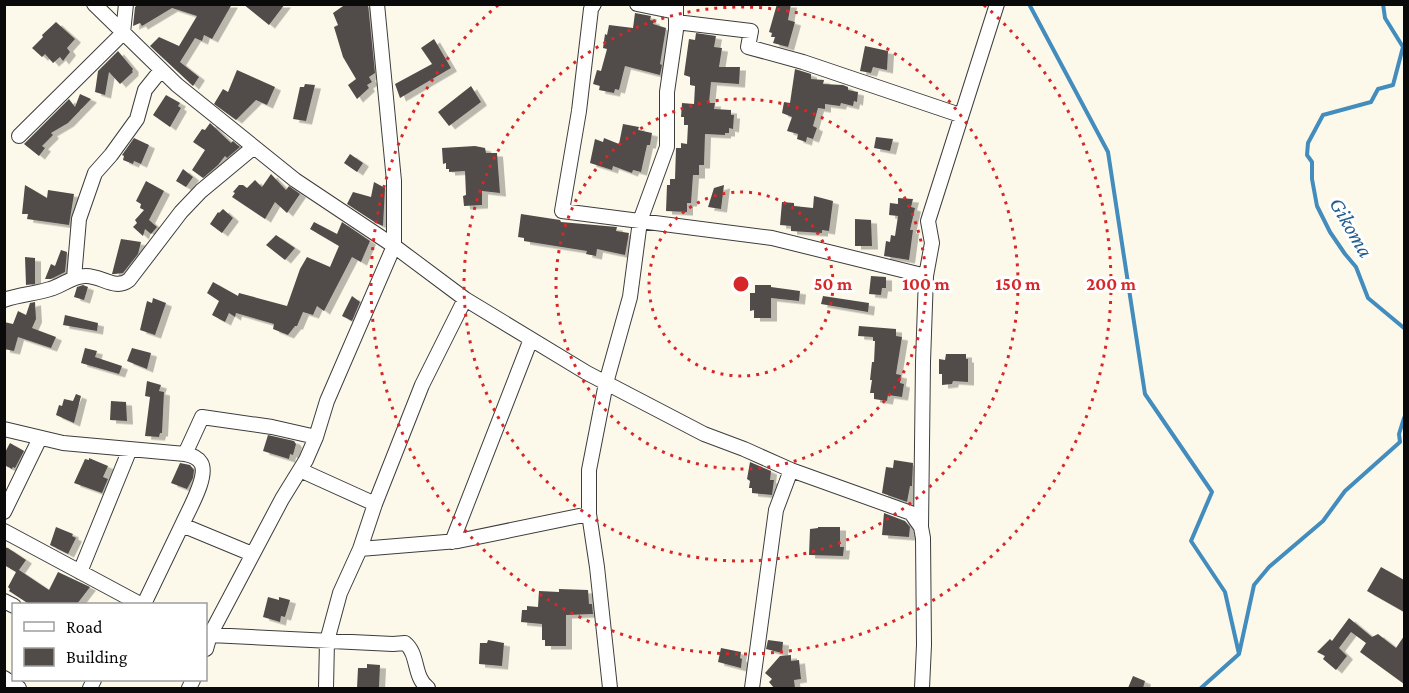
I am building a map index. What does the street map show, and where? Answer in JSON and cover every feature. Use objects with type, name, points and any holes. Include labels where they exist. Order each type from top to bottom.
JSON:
[{"type":"street","points":[[94,4],[161,70],[295,180],[394,246],[465,299],[606,383],[704,434],[744,448],[791,470],[911,513],[921,527]]},
{"type":"street","points":[[19,136],[123,33],[126,4]]},
{"type":"street","points":[[207,646],[210,635],[252,554],[316,437],[327,401],[394,246],[394,181],[377,4]]},
{"type":"street","points":[[594,4],[591,9],[579,111],[562,211],[772,238],[926,276]]},
{"type":"street","points":[[637,4],[751,31],[748,47],[803,62],[960,115]]},
{"type":"street","points":[[922,688],[924,645],[921,432],[926,276],[932,243],[928,221],[997,4]]},
{"type":"street","points":[[610,688],[589,514],[590,470],[606,383],[630,297],[640,221],[667,147],[667,92],[672,65],[676,13]]},
{"type":"street","points":[[74,278],[79,219],[95,173],[111,156],[137,119],[145,90],[161,70]]},
{"type":"street","points":[[4,300],[22,294],[52,289],[74,278],[84,276],[93,276],[116,285],[123,285],[181,212],[201,191],[254,147]]},
{"type":"street","points":[[326,688],[327,641],[340,593],[360,549],[375,504],[422,385],[465,299]]},
{"type":"street","points":[[452,542],[531,339]]},
{"type":"street","points":[[185,454],[202,417],[272,427],[316,437]]},
{"type":"street","points":[[4,429],[63,443],[185,454],[194,456],[201,462],[204,474],[182,525],[143,603]]},
{"type":"street","points":[[4,512],[40,438]]},
{"type":"street","points":[[80,572],[130,449]]},
{"type":"street","points":[[300,470],[375,504]]},
{"type":"street","points":[[752,688],[776,510],[791,470]]},
{"type":"street","points":[[360,549],[452,542],[589,514]]},
{"type":"street","points":[[182,525],[252,554]]},
{"type":"street","points":[[4,531],[140,603]]},
{"type":"street","points":[[210,635],[405,643],[412,648],[418,688]]},
{"type":"street","points":[[416,668],[422,684],[428,688]]},
{"type":"street","points":[[4,678],[19,688]]},
{"type":"building","points":[[139,4],[232,4],[212,39],[204,35],[202,41],[195,38],[180,62],[199,77],[193,86],[150,46],[159,37],[179,46],[197,16],[172,8],[142,26],[140,23],[133,26],[135,7]]},
{"type":"building","points":[[243,4],[285,4],[269,25]]},
{"type":"building","points":[[346,4],[368,4],[375,73],[369,77],[372,82],[367,85],[369,88],[357,99],[348,85],[356,79],[343,57],[334,27],[338,25],[333,13]]},
{"type":"building","points":[[777,4],[791,4],[788,20],[795,22],[788,47],[773,43],[775,37],[771,37],[772,33],[769,32]]},
{"type":"building","points":[[635,13],[651,16],[650,20],[654,21],[653,24],[666,28],[660,75],[625,66],[619,90],[615,89],[614,93],[599,90],[600,86],[593,84],[597,70],[601,71],[607,49],[603,48],[609,25],[633,28]]},
{"type":"building","points":[[56,22],[75,39],[67,48],[70,52],[63,61],[60,57],[53,63],[45,54],[42,57],[32,48]]},
{"type":"building","points":[[696,33],[716,36],[714,47],[722,48],[719,67],[740,67],[739,84],[711,82],[709,103],[715,103],[714,109],[731,110],[731,115],[734,115],[733,129],[729,128],[729,133],[725,135],[705,134],[704,165],[699,165],[699,175],[693,175],[691,203],[687,203],[687,212],[666,211],[667,185],[670,185],[670,179],[675,179],[676,148],[681,148],[681,143],[687,144],[688,125],[684,125],[684,117],[681,117],[682,103],[694,104],[695,86],[690,85],[690,77],[684,75],[689,39],[695,40]]},
{"type":"building","points":[[434,39],[451,68],[400,98],[395,84],[432,64],[421,48]]},
{"type":"building","points":[[865,46],[888,51],[887,70],[873,67],[871,73],[860,71]]},
{"type":"building","points":[[118,51],[133,72],[120,84],[109,72],[105,95],[95,92],[98,71]]},
{"type":"building","points":[[795,69],[811,74],[811,79],[824,80],[823,84],[843,85],[848,87],[848,90],[858,92],[857,102],[854,101],[853,106],[841,103],[840,106],[825,104],[825,109],[818,108],[813,126],[817,128],[813,139],[807,137],[806,142],[797,139],[798,134],[787,131],[792,117],[782,113],[784,102],[790,103]]},
{"type":"building","points":[[237,70],[275,87],[267,105],[256,100],[236,120],[214,104],[223,89],[228,92]]},
{"type":"building","points":[[305,84],[315,85],[306,121],[293,119],[300,87],[304,87]]},
{"type":"building","points":[[471,86],[481,102],[449,126],[438,112]]},
{"type":"building","points":[[80,94],[91,99],[68,123],[51,133],[53,135],[42,146],[45,148],[39,156],[24,144],[69,99],[75,107]]},
{"type":"building","points":[[166,95],[180,103],[178,106],[181,108],[170,127],[153,115]]},
{"type":"building","points":[[210,123],[231,143],[233,141],[240,147],[227,158],[225,156],[203,178],[192,170],[205,150],[193,142],[202,129],[205,130]]},
{"type":"building","points":[[623,124],[639,127],[638,130],[652,133],[641,172],[633,170],[632,173],[613,166],[612,170],[590,163],[595,139],[603,142],[604,138],[619,144]]},
{"type":"building","points":[[876,137],[893,139],[890,151],[874,148]]},
{"type":"building","points":[[134,138],[149,145],[141,164],[123,160],[122,155]]},
{"type":"building","points":[[475,146],[485,148],[486,153],[497,153],[500,193],[482,191],[482,205],[464,206],[465,171],[449,172],[449,169],[446,169],[446,163],[443,164],[442,148]]},
{"type":"building","points":[[350,154],[363,163],[357,172],[344,163]]},
{"type":"building","points":[[183,169],[193,177],[186,187],[176,181]]},
{"type":"building","points":[[271,174],[286,190],[289,186],[300,194],[287,213],[275,202],[265,219],[232,197],[239,185],[247,188],[255,180],[262,187]]},
{"type":"building","points":[[146,181],[164,191],[149,220],[157,227],[151,234],[145,229],[143,236],[133,227],[137,223],[135,220],[144,210],[136,201]]},
{"type":"building","points":[[374,182],[385,188],[383,226],[347,204],[353,192],[371,197]]},
{"type":"building","points":[[25,185],[47,198],[48,190],[74,194],[69,225],[27,219],[28,214],[22,214]]},
{"type":"building","points":[[724,185],[721,209],[708,207],[714,188]]},
{"type":"building","points":[[814,196],[833,201],[829,231],[822,230],[822,233],[791,231],[791,226],[780,225],[782,202],[813,208]]},
{"type":"building","points":[[898,198],[913,199],[911,207],[915,208],[910,230],[913,230],[909,260],[884,256],[886,241],[890,242],[891,235],[895,236],[898,216],[889,215],[890,203],[898,204]]},
{"type":"building","points":[[223,209],[233,218],[222,233],[210,224],[218,212]]},
{"type":"building","points":[[521,214],[561,222],[617,227],[616,231],[629,233],[625,255],[597,249],[596,256],[586,254],[587,251],[524,241],[524,238],[518,237]]},
{"type":"building","points":[[855,219],[871,220],[872,246],[855,246]]},
{"type":"building","points":[[314,222],[337,234],[342,222],[370,241],[361,262],[352,257],[324,311],[317,306],[313,315],[303,312],[297,326],[288,335],[273,329],[274,324],[236,313],[235,317],[229,313],[225,322],[212,315],[219,301],[207,293],[213,282],[238,296],[239,293],[287,306],[300,269],[307,257],[330,267],[339,246],[310,229]]},
{"type":"building","points":[[276,235],[295,248],[285,260],[266,245]]},
{"type":"building","points":[[121,239],[141,242],[138,254],[123,273],[112,274]]},
{"type":"building","points":[[61,250],[67,252],[65,272],[51,279],[45,279],[51,264],[55,266]]},
{"type":"building","points":[[25,257],[35,258],[35,284],[26,285]]},
{"type":"building","points":[[871,276],[886,277],[886,288],[882,288],[881,295],[869,294]]},
{"type":"building","points":[[83,285],[88,287],[84,300],[74,297],[77,287]]},
{"type":"building","points":[[755,285],[771,285],[771,287],[800,291],[799,301],[771,298],[771,318],[754,318],[754,310],[750,311],[750,293],[755,293]]},
{"type":"building","points":[[352,296],[360,302],[352,321],[342,316]]},
{"type":"building","points":[[823,296],[869,303],[868,312],[821,304]]},
{"type":"building","points":[[153,298],[166,303],[155,335],[140,330],[147,301],[152,303]]},
{"type":"building","points":[[35,302],[36,319],[32,328],[56,337],[51,348],[18,337],[14,351],[4,349],[4,322],[13,324],[18,311],[26,315],[30,303]]},
{"type":"building","points":[[65,315],[98,323],[97,331],[63,325]]},
{"type":"building","points":[[859,326],[896,329],[896,336],[902,337],[896,374],[901,375],[900,383],[904,384],[902,397],[888,395],[887,401],[874,399],[874,393],[870,393],[875,341],[873,337],[858,336]]},
{"type":"building","points":[[85,348],[97,351],[95,357],[122,366],[119,374],[81,363]]},
{"type":"building","points":[[132,348],[151,353],[147,369],[127,361]]},
{"type":"building","points":[[946,354],[966,354],[968,382],[953,381],[952,384],[942,385],[939,359],[945,360]]},
{"type":"building","points":[[147,381],[161,385],[159,391],[164,392],[162,433],[159,437],[145,436],[150,397],[145,396]]},
{"type":"building","points":[[76,394],[81,396],[74,423],[56,415],[64,399],[73,401]]},
{"type":"building","points":[[111,401],[126,402],[127,421],[110,420]]},
{"type":"building","points":[[268,435],[294,441],[296,444],[293,455],[290,454],[289,459],[263,451]]},
{"type":"building","points":[[10,443],[24,451],[15,468],[12,469],[4,465],[4,454]]},
{"type":"building","points":[[89,458],[108,466],[103,477],[108,479],[102,493],[74,483],[85,459],[89,460]]},
{"type":"building","points":[[894,460],[913,463],[912,486],[910,486],[907,502],[882,493],[886,467],[893,468]]},
{"type":"building","points":[[750,462],[771,471],[770,480],[774,480],[772,495],[752,493],[752,488],[749,488],[750,481],[747,479]]},
{"type":"building","points":[[180,463],[190,465],[194,470],[193,478],[187,489],[171,483]]},
{"type":"building","points":[[884,513],[905,521],[910,527],[909,537],[882,535]]},
{"type":"building","points":[[56,527],[73,534],[72,536],[76,538],[68,554],[50,545]]},
{"type":"building","points":[[840,527],[840,547],[844,547],[843,556],[809,555],[810,529]]},
{"type":"building","points":[[4,547],[26,560],[19,570],[49,590],[58,572],[90,587],[78,603],[27,603],[9,591],[8,587],[16,572],[4,565]]},
{"type":"building","points":[[1381,567],[1404,580],[1404,612],[1367,591]]},
{"type":"building","points":[[559,589],[588,590],[589,604],[592,604],[593,614],[566,615],[566,646],[545,646],[545,640],[542,640],[542,624],[521,622],[522,610],[527,610],[527,606],[538,607],[539,591],[559,592]]},
{"type":"building","points":[[268,597],[290,600],[285,617],[281,616],[280,622],[263,617]]},
{"type":"building","points":[[1349,618],[1372,637],[1378,634],[1396,648],[1404,636],[1404,684],[1360,652],[1366,643],[1351,632],[1339,648],[1347,656],[1336,670],[1323,659],[1325,656],[1317,652],[1330,639],[1332,641]]},
{"type":"building","points":[[488,640],[504,643],[502,666],[479,664],[480,643],[487,643]]},
{"type":"building","points":[[768,640],[783,642],[782,653],[766,649]]},
{"type":"building","points":[[721,648],[741,652],[741,668],[718,662]]},
{"type":"building","points":[[791,655],[791,661],[799,660],[801,679],[794,680],[795,688],[774,688],[769,682],[772,679],[765,673],[780,656]]},
{"type":"building","points":[[367,664],[380,665],[379,687],[357,688],[358,668],[367,668]]},
{"type":"building","points":[[1133,676],[1145,681],[1143,688],[1128,688]]},
{"type":"waterway","points":[[1029,4],[1108,152],[1145,394],[1212,492],[1191,541],[1225,592],[1239,654]]},
{"type":"waterway","name":"Gikoma","points":[[1383,4],[1385,18],[1403,47],[1393,85],[1378,89],[1371,102],[1323,115],[1308,143],[1307,155],[1312,162],[1312,179],[1317,206],[1330,232],[1356,267],[1368,298],[1404,328]]},
{"type":"waterway","name":"Gikoma","points":[[1201,688],[1239,654],[1254,585],[1269,567],[1323,521],[1345,491],[1400,442],[1399,434],[1404,418]]}]
